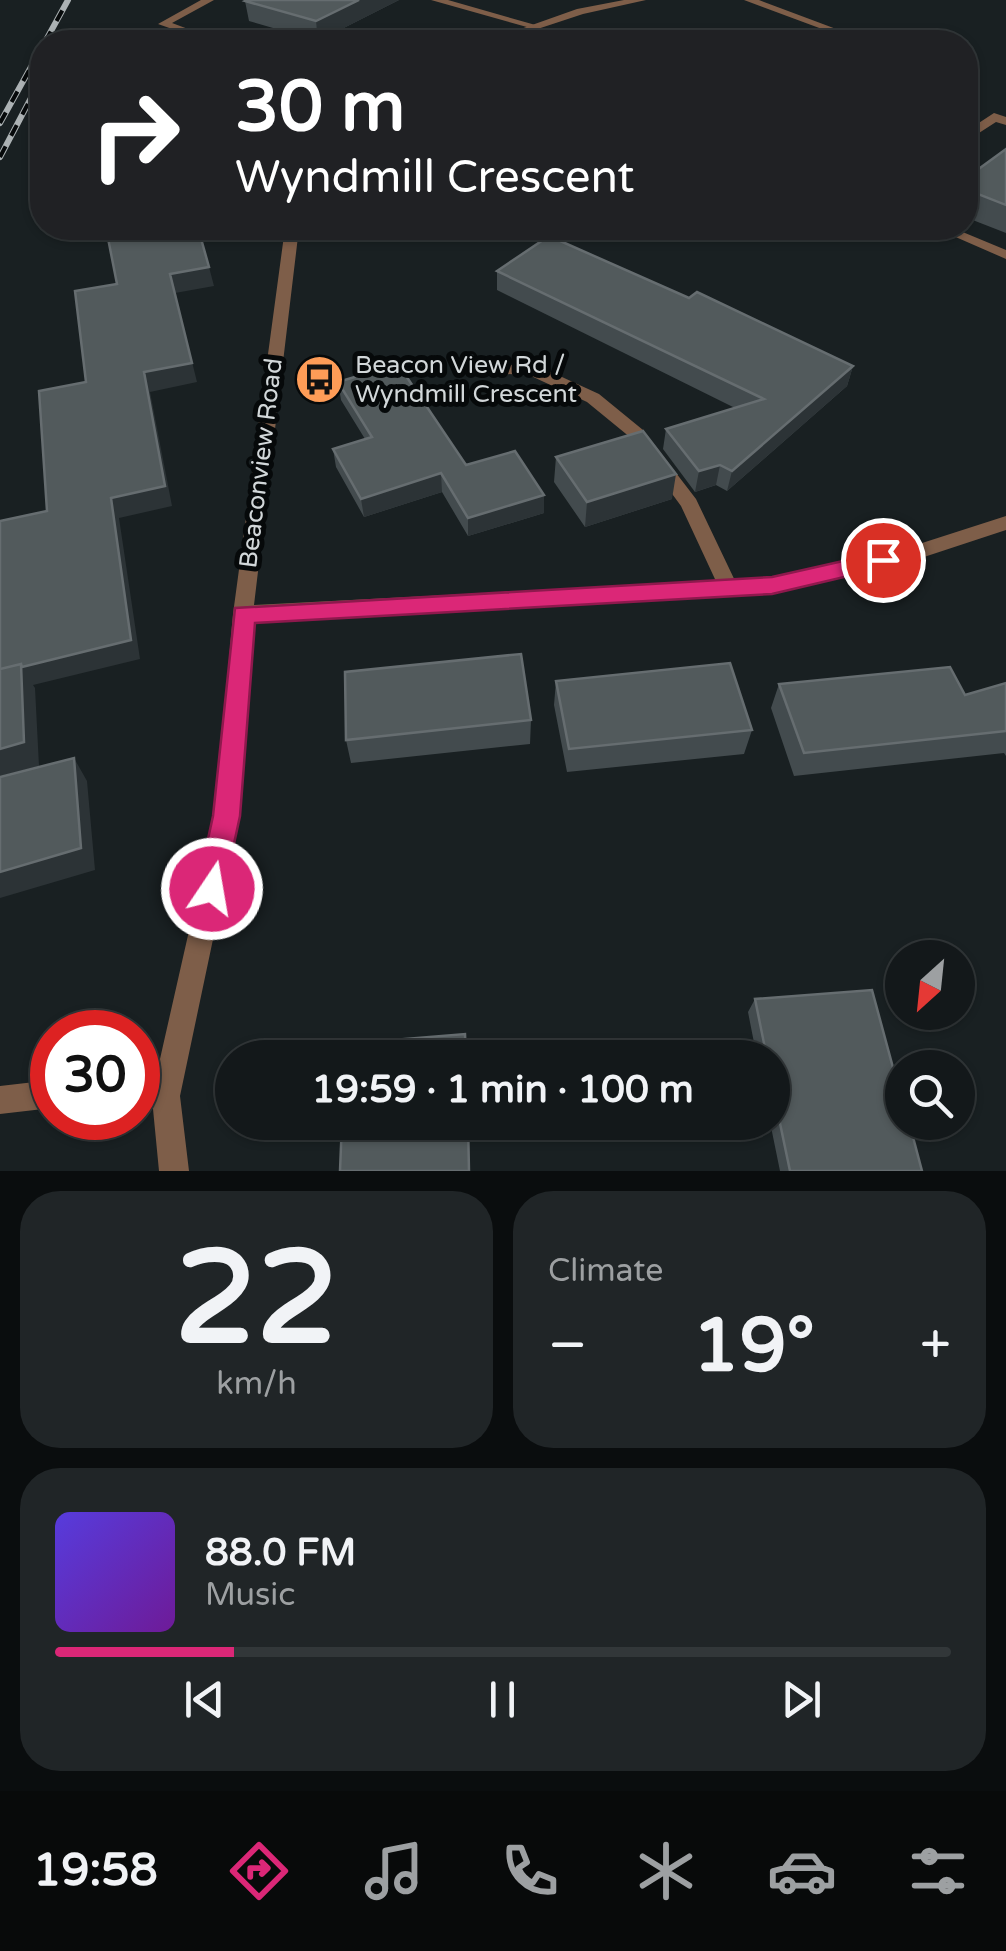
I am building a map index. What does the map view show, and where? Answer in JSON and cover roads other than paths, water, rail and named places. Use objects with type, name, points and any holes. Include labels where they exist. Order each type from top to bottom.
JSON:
[{"type":"street","points":[[181,30],[163,24],[209,0]]},
{"type":"street","points":[[436,0],[534,26]]},
{"type":"street","points":[[523,30],[581,11],[641,0]]},
{"type":"street","points":[[749,0],[833,30]]},
{"type":"street","points":[[978,129],[994,117],[1006,121]]},
{"type":"street","name":"Beaconview Road","points":[[160,1065],[227,816],[244,614],[291,240]]},
{"type":"street","points":[[970,240],[1006,255]]},
{"type":"street","points":[[490,369],[532,370],[593,398],[637,434],[689,504],[728,587]]},
{"type":"street","points":[[244,614],[772,586],[920,552],[1006,523]]},
{"type":"street","points":[[0,1100],[30,1097]]},
{"type":"street","name":"Beaconview Road","points":[[160,1123],[174,1171]]},
{"type":"railway","points":[[52,30],[68,0]]},
{"type":"railway","points":[[0,123],[30,69]]},
{"type":"railway","points":[[0,157],[30,100]]},
{"type":"place","name":"Beacon View Rd / Wyndmill Crescent","points":[[320,379]]}]
